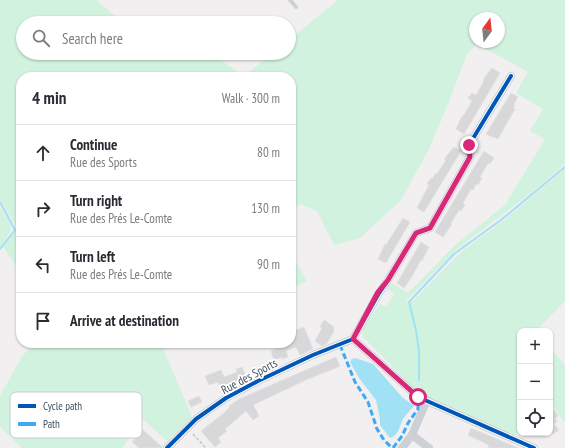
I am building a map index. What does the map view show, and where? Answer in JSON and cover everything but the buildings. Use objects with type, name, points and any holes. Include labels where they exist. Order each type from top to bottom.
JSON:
[{"type":"street","points":[[511,76],[469,145],[470,157],[430,228],[416,233],[388,280],[378,292],[353,339],[418,397],[534,448]]},
{"type":"street","name":"Rue des Sports","points":[[167,448],[196,419],[226,398],[313,355],[353,339]]},
{"type":"street","points":[[402,448],[412,435],[427,400]]},
{"type":"street","points":[[412,435],[429,448]]},
{"type":"lane","points":[[290,0],[296,7]]},
{"type":"path","points":[[187,428],[206,448]]},
{"type":"green space","points":[[0,0],[96,0],[115,16],[16,16],[16,60],[220,60],[238,72],[16,72],[16,226],[0,199]]},
{"type":"green space","points":[[338,0],[565,0],[565,164],[536,189],[457,249],[405,302],[413,301],[461,252],[503,221],[565,169],[565,301],[539,328],[517,328],[517,433],[515,435],[421,394],[412,388],[362,336],[363,328],[380,304],[386,307],[394,293],[387,289],[391,283],[408,293],[454,246],[505,205],[545,139],[530,131],[543,109],[516,93],[528,72],[484,48],[505,48],[505,12],[469,12],[469,48],[473,48],[467,54],[429,149],[401,200],[360,238],[334,245],[317,211],[300,204],[296,207],[296,72],[249,72],[264,60],[296,60],[296,34]]},
{"type":"green space","points":[[0,207],[8,219],[11,227],[9,235],[0,247]]},
{"type":"green space","points":[[16,229],[16,266],[3,246]]},
{"type":"green space","points":[[296,262],[307,281],[296,286]]},
{"type":"green space","points":[[30,348],[163,348],[192,417],[167,441],[144,420],[142,423],[142,392],[10,392],[10,437],[0,427],[0,396],[23,355]]},
{"type":"green space","points":[[553,351],[565,365],[565,423],[553,407]]},
{"type":"green space","points":[[12,438],[130,438],[122,448],[22,448]]},
{"type":"water","points":[[355,358],[373,364],[402,397],[414,406],[403,419],[397,433],[393,437],[390,438],[380,425],[376,400],[359,378],[350,362]]},
{"type":"waterway","points":[[419,380],[419,351],[416,330],[409,302],[454,254],[501,220],[565,167]]},
{"type":"waterway","points":[[0,202],[15,230],[0,249]]},
{"type":"marked path","points":[[340,345],[355,382],[368,402],[377,429],[384,440],[392,448]]},
{"type":"marked path","points":[[393,448],[418,409],[418,397]]},
{"type":"cycle path","points":[[353,339],[416,233],[430,228],[470,157],[469,145],[511,76]]},
{"type":"cycle path","points":[[167,448],[196,419],[226,398],[313,355],[353,339],[418,397],[534,448]]},
{"type":"route","points":[[418,397],[353,339],[378,292],[388,280],[416,233],[430,228],[470,157],[469,145]]}]
